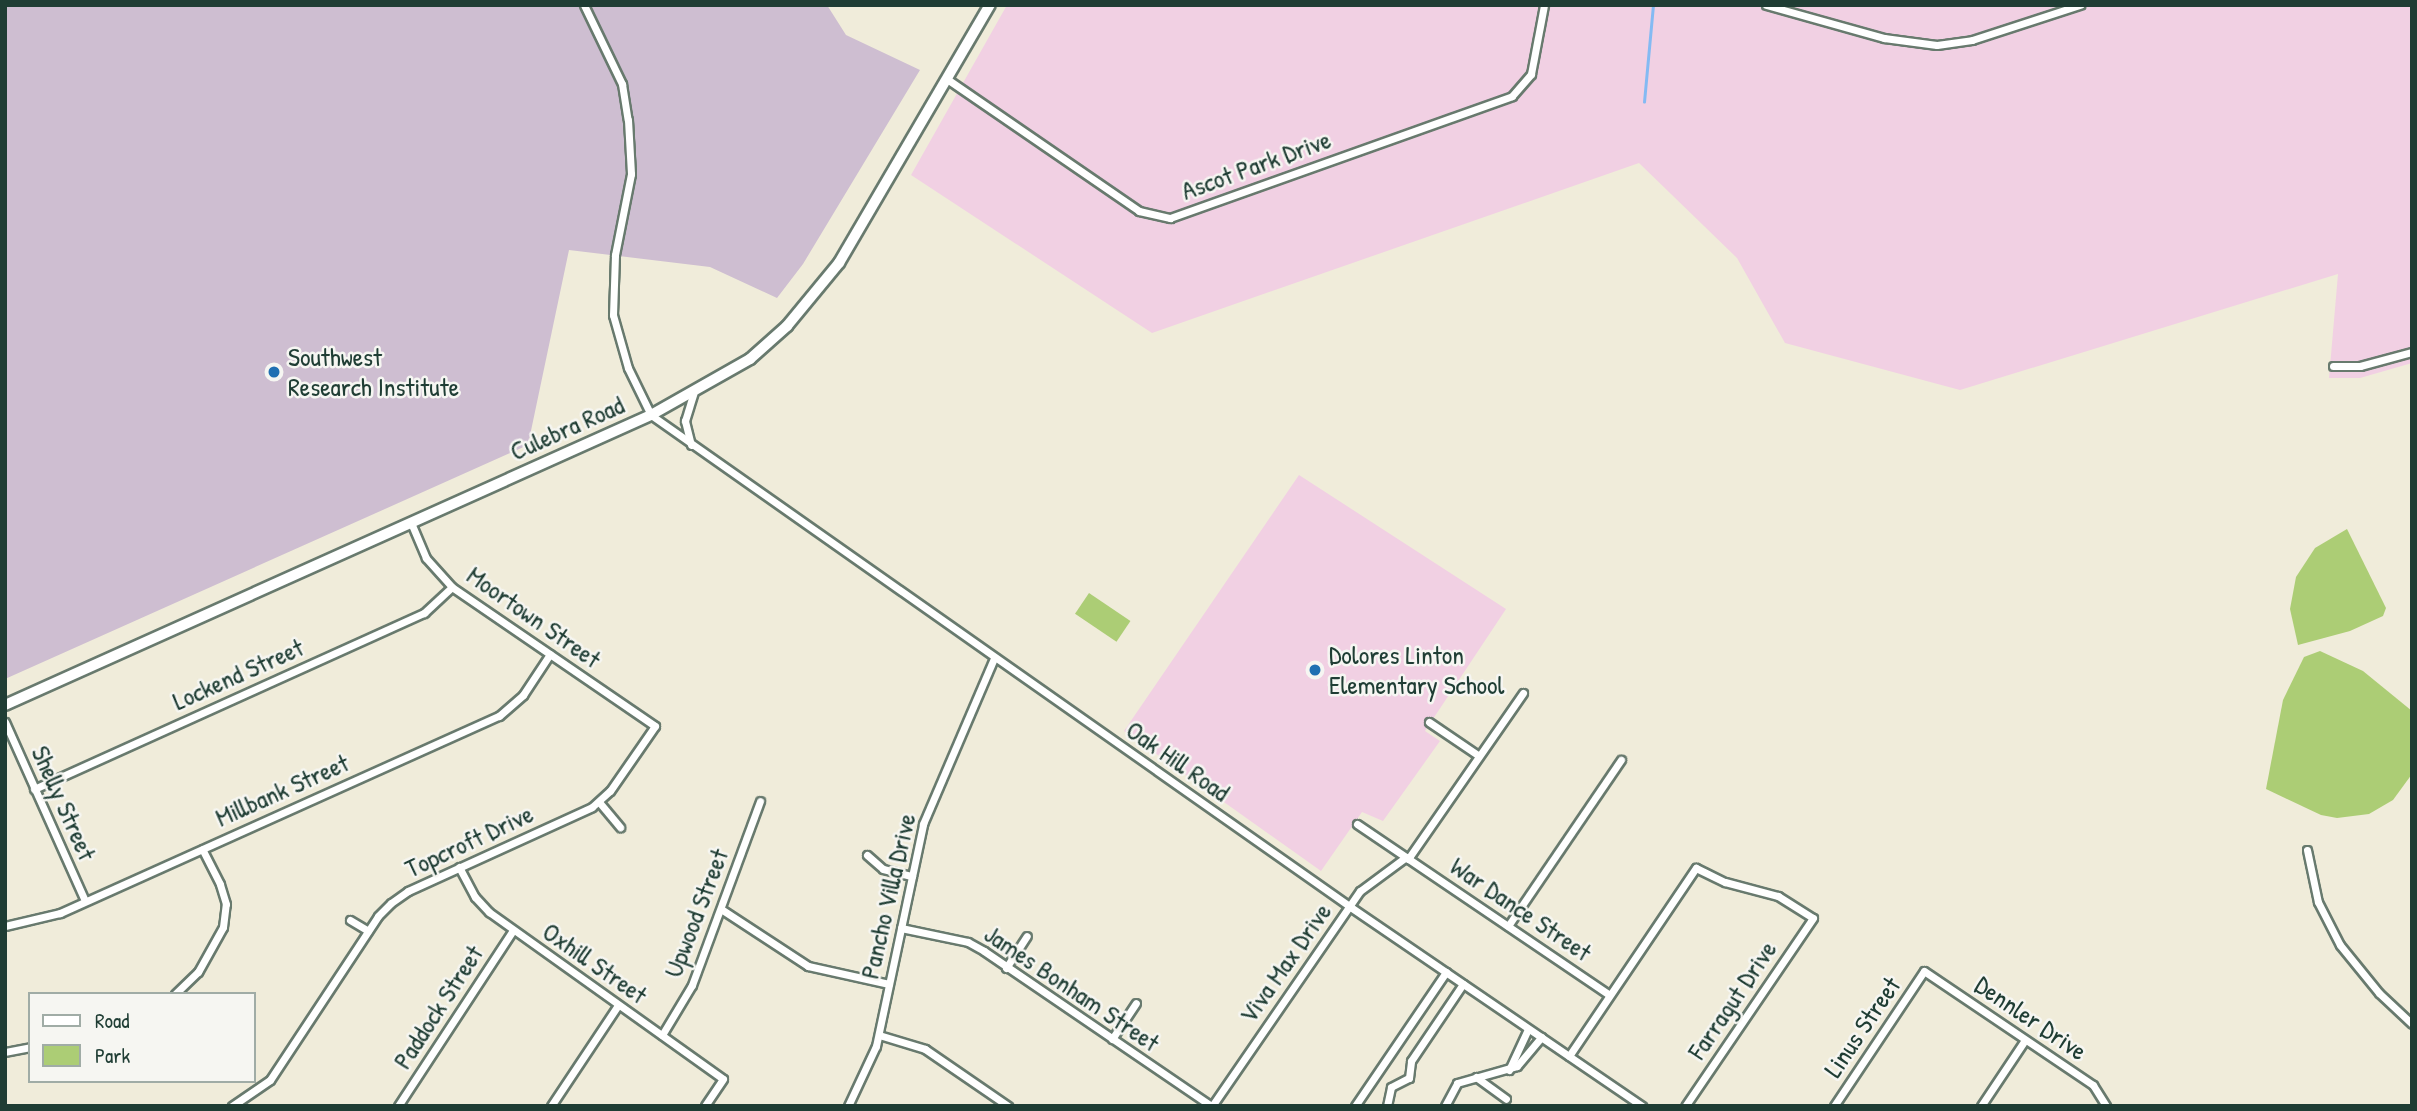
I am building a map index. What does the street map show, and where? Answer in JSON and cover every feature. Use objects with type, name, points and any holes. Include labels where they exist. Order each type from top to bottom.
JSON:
[{"type":"main road","name":"Culebra Road","points":[[5,705],[651,415],[693,394],[759,352],[823,284],[854,240],[990,5]]},
{"type":"street","points":[[584,5],[622,84],[628,120],[631,174],[615,256],[612,305],[628,368],[651,415]]},
{"type":"street","name":"Ascot Park Drive","points":[[947,79],[1139,211],[1170,218],[1512,96],[1531,74],[1544,5]]},
{"type":"street","points":[[1766,5],[1901,42],[1937,45],[1972,40],[2080,5]]},
{"type":"street","points":[[2333,366],[2360,366],[2412,352]]},
{"type":"street","points":[[692,446],[685,421],[693,394]]},
{"type":"street","name":"Oak Hill Road","points":[[651,415],[1349,906],[1642,1106]]},
{"type":"street","name":"Moortown Street","points":[[411,522],[426,558],[453,587],[655,726]]},
{"type":"street","name":"Lockend Street","points":[[34,789],[424,613],[453,587]]},
{"type":"street","name":"Millbank Street","points":[[5,926],[52,915],[86,901],[499,716],[523,695],[550,654]]},
{"type":"street","name":"Pancho Villa Drive","points":[[848,1106],[879,1035],[926,815],[994,658]]},
{"type":"street","name":"Viva Max Drive","points":[[1211,1106],[1349,906],[1370,880],[1407,858],[1523,692]]},
{"type":"street","name":"Shelly Street","points":[[5,722],[86,901]]},
{"type":"street","points":[[1429,722],[1479,756]]},
{"type":"street","name":"Topcroft Drive","points":[[232,1106],[256,1093],[276,1072],[368,931],[408,891],[599,802],[655,726]]},
{"type":"street","points":[[1508,926],[1621,760]]},
{"type":"street","name":"Upwood Street","points":[[662,1035],[686,998],[760,801]]},
{"type":"street","points":[[599,802],[620,827]]},
{"type":"street","name":"War Dance Street","points":[[1357,824],[1610,995]]},
{"type":"street","points":[[177,992],[198,972],[223,927],[226,904],[220,884],[202,849]]},
{"type":"street","points":[[2307,850],[2318,902],[2340,945],[2379,993],[2412,1024]]},
{"type":"street","points":[[867,855],[883,869],[912,876]]},
{"type":"street","name":"Oxhill Street","points":[[459,867],[475,897],[513,930],[723,1079],[705,1106]]},
{"type":"street","name":"Farragut Drive","points":[[1610,995],[1696,868],[1725,882],[1778,896],[1813,918],[1685,1106]]},
{"type":"street","points":[[721,909],[808,966],[889,984]]},
{"type":"street","points":[[351,920],[368,931]]},
{"type":"street","name":"James Bonham Street","points":[[901,928],[968,942],[1211,1106]]},
{"type":"street","name":"Paddock Street","points":[[398,1106],[513,930]]},
{"type":"street","points":[[1006,968],[1027,936]]},
{"type":"street","name":"Dennler Drive","points":[[1924,971],[2092,1085],[2106,1106]]},
{"type":"street","name":"Linus Street","points":[[1834,1106],[1924,971]]},
{"type":"street","points":[[1355,1106],[1446,972]]},
{"type":"street","points":[[1387,1106],[1391,1087],[1409,1078],[1411,1061],[1463,984]]},
{"type":"street","points":[[1569,1056],[1610,995]]},
{"type":"street","points":[[1112,1039],[1136,1003]]},
{"type":"street","points":[[551,1106],[618,1005]]},
{"type":"street","points":[[1509,1070],[1528,1028]]},
{"type":"street","points":[[879,1035],[925,1049],[1008,1106]]},
{"type":"street","points":[[1445,1106],[1457,1083],[1509,1070],[1541,1037]]},
{"type":"street","points":[[1981,1106],[2025,1040]]},
{"type":"street","points":[[5,1052],[28,1047]]},
{"type":"street","points":[[1475,1077],[1506,1099]]},
{"type":"shaded area","name":"Southwest Research Institute","points":[[5,5],[827,5],[846,35],[920,70],[803,264],[777,298],[710,267],[569,250],[528,445],[5,679]]},
{"type":"shaded area","points":[[1007,5],[2412,5],[2412,363],[2360,378],[2329,378],[2338,274],[1960,390],[1785,343],[1737,258],[1639,163],[1152,333],[911,175]]},
{"type":"shaded area","name":"Dolores Linton Elementary School","points":[[1299,475],[1506,609],[1425,731],[1440,741],[1383,821],[1362,812],[1321,871],[1124,731]]},
{"type":"green space","points":[[2347,529],[2386,608],[2383,616],[2350,631],[2298,645],[2290,609],[2296,577],[2315,548]]},
{"type":"green space","points":[[1089,593],[1130,621],[1116,642],[1075,614]]},
{"type":"green space","points":[[2320,651],[2363,671],[2412,711],[2412,774],[2393,800],[2369,814],[2337,818],[2321,815],[2266,789],[2283,700],[2304,657]]},
{"type":"waterway","points":[[1644,102],[1653,5]]},
{"type":"place","name":"Southwest Research Institute","points":[[274,372]]},
{"type":"place","name":"Dolores Linton Elementary School","points":[[1315,670]]}]
